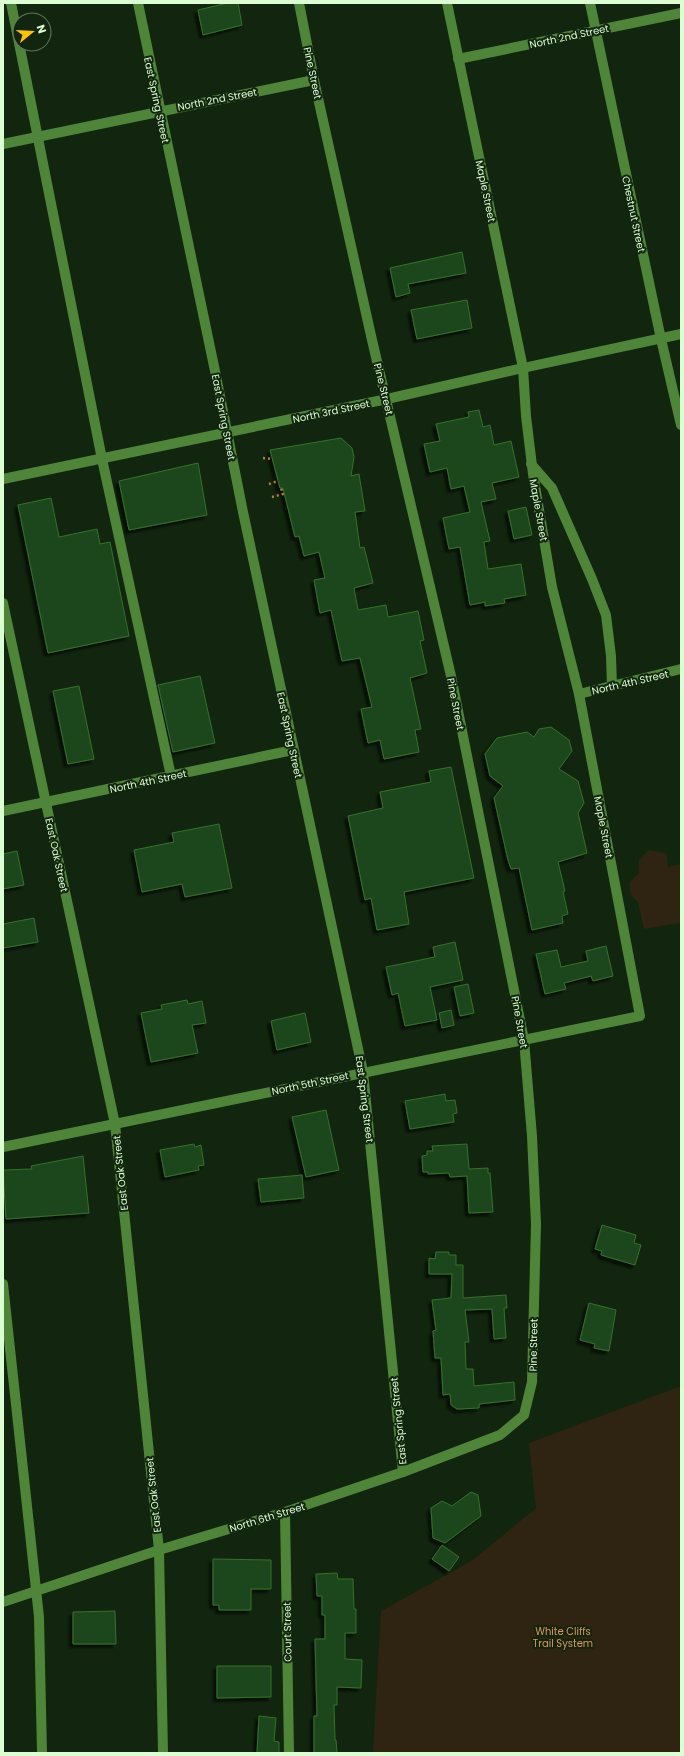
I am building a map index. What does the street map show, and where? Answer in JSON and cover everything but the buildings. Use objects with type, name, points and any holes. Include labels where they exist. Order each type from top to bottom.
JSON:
[{"type":"street","points":[[11,3],[102,459],[172,776]]},
{"type":"street","name":"East Spring Street","points":[[138,3],[159,111],[293,750],[363,1072],[403,1472]]},
{"type":"street","name":"Pine Street","points":[[299,3],[314,80],[451,676],[524,1040],[532,1136],[536,1224],[532,1382],[524,1415]]},
{"type":"street","name":"Maple Street","points":[[447,3],[523,368],[531,464],[552,588],[579,694],[640,1016]]},
{"type":"street","name":"Chestnut Street","points":[[590,3],[661,339],[681,425]]},
{"type":"street","name":"North 2nd Street","points":[[458,59],[681,13]]},
{"type":"street","name":"North 2nd Street","points":[[3,144],[314,80]]},
{"type":"street","name":"North 3rd Street","points":[[3,479],[387,399],[681,334]]},
{"type":"street","points":[[531,464],[552,488],[592,579],[606,615],[611,656],[612,686]]},
{"type":"street","name":"East Oak Street","points":[[3,603],[115,1124],[159,1550],[163,1753]]},
{"type":"street","name":"North 4th Street","points":[[579,694],[681,670]]},
{"type":"street","name":"North 4th Street","points":[[3,811],[293,750]]},
{"type":"street","name":"North 5th Street","points":[[3,1147],[640,1016]]},
{"type":"street","points":[[3,1284],[39,1617],[42,1753]]},
{"type":"street","name":"North 6th Street","points":[[3,1602],[159,1550],[285,1512],[403,1472],[500,1435],[524,1415]]},
{"type":"street","name":"Court Street","points":[[285,1512],[289,1753]]},
{"type":"path","points":[[263,458],[273,459]]},
{"type":"path","points":[[269,484],[278,480]]},
{"type":"path","points":[[272,497],[283,494],[281,488]]},
{"type":"green space","points":[[649,850],[665,853],[667,856],[668,867],[681,864],[681,923],[644,929],[638,902],[631,895],[629,883],[639,873],[639,860]]},
{"type":"green space","name":"White Cliffs Trail System","points":[[681,1386],[681,1753],[373,1753],[381,1611],[473,1560],[536,1508],[529,1443]]}]
